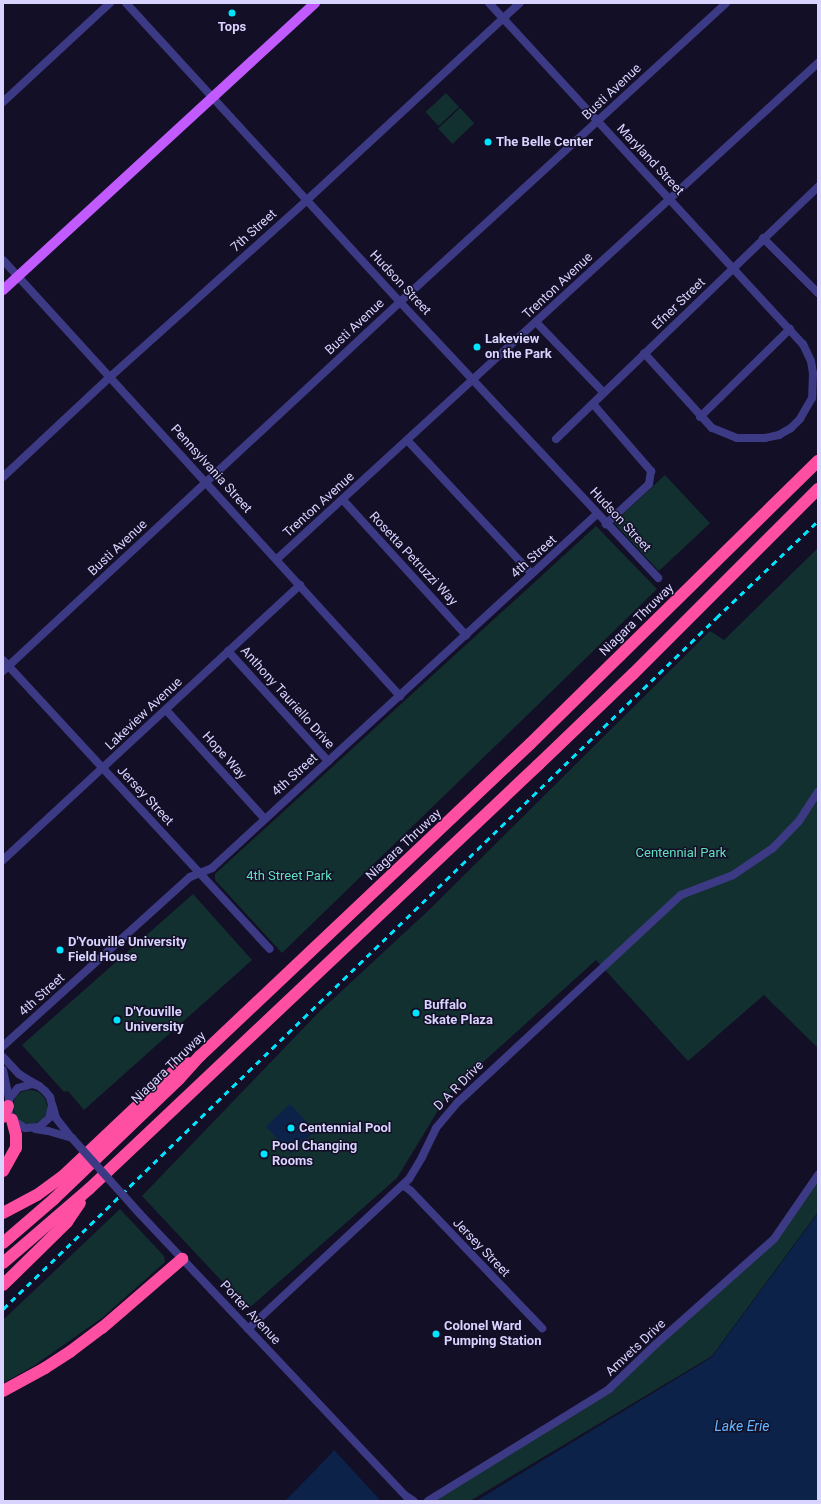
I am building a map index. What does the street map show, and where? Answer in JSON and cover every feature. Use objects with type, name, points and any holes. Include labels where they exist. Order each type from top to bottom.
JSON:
[{"type":"highway","name":"Niagara Thruway","points":[[3,1243],[59,1194],[179,1079],[200,1056],[530,744],[818,461]]},
{"type":"highway","points":[[3,1263],[89,1189],[549,754],[633,674],[818,489]]},
{"type":"highway","points":[[3,1213],[37,1195],[63,1176],[173,1072],[200,1056]]},
{"type":"highway","points":[[3,1171],[16,1148],[16,1135],[8,1110]]},
{"type":"highway","points":[[3,1285],[67,1222],[89,1189]]},
{"type":"highway","points":[[3,1391],[45,1368],[78,1346],[113,1319],[182,1259]]},
{"type":"main road","points":[[3,290],[315,3]]},
{"type":"street","points":[[3,102],[110,3]]},
{"type":"street","name":"Hudson Street","points":[[126,3],[400,302],[658,578]]},
{"type":"street","name":"Maryland Street","points":[[489,3],[803,344],[811,361],[814,384],[812,398],[808,408],[791,428],[779,435],[765,438],[737,438],[712,428],[700,417],[644,353]]},
{"type":"street","name":"7th Street","points":[[3,477],[110,377],[307,200],[520,3]]},
{"type":"street","name":"Busti Avenue","points":[[5,666],[726,3]]},
{"type":"street","name":"Trenton Avenue","points":[[277,560],[818,62]]},
{"type":"street","name":"Efner Street","points":[[556,439],[763,238],[818,187]]},
{"type":"street","points":[[763,238],[818,293]]},
{"type":"street","name":"Pennsylvania Street","points":[[3,260],[400,696]]},
{"type":"street","points":[[536,322],[604,393]]},
{"type":"street","points":[[700,417],[792,331]]},
{"type":"street","points":[[592,404],[651,471],[649,484],[606,524]]},
{"type":"street","points":[[407,440],[532,574]]},
{"type":"street","name":"Rosetta Petruzzi Way","points":[[343,500],[466,635]]},
{"type":"street","name":"4th Street","points":[[3,1046],[190,877],[199,872],[212,868],[597,514]]},
{"type":"street","name":"Lakeview Avenue","points":[[3,860],[300,585]]},
{"type":"street","name":"Anthony Tauriello Drive","points":[[228,652],[328,761]]},
{"type":"street","name":"Jersey Street","points":[[5,666],[103,768],[270,949]]},
{"type":"street","name":"Hope Way","points":[[166,710],[265,819]]},
{"type":"street","name":"D A R Drive","points":[[248,1329],[403,1185],[414,1171],[436,1128],[458,1102],[681,895],[733,875],[773,848],[799,821],[818,792]]},
{"type":"street","name":"Porter Avenue","points":[[3,1057],[20,1074],[39,1086],[50,1097],[56,1118],[140,1214],[406,1496],[414,1501]]},
{"type":"street","points":[[3,1070],[8,1110],[24,1128],[48,1131],[72,1138]]},
{"type":"street","points":[[8,1110],[18,1088],[25,1085],[39,1086]]},
{"type":"street","points":[[32,1129],[39,1127],[49,1118],[52,1105]]},
{"type":"street","name":"Amvets Drive","points":[[431,1499],[609,1389],[656,1344],[774,1239],[818,1175]]},
{"type":"street","name":"Jersey Street","points":[[403,1185],[411,1191],[542,1328]]},
{"type":"green space","points":[[446,93],[459,107],[438,126],[426,112]]},
{"type":"green space","points":[[460,108],[474,123],[452,144],[438,128]]},
{"type":"green space","points":[[665,475],[710,523],[659,571],[614,523]]},
{"type":"green space","name":"4th Street Park","points":[[596,526],[657,589],[282,953],[215,880],[215,874]]},
{"type":"green space","name":"Centennial Park","points":[[818,548],[818,1048],[764,995],[688,1061],[596,960],[448,1094],[397,1178],[248,1309],[142,1196],[318,1013],[430,909],[710,631],[724,640]]},
{"type":"green space","name":"D'Youville University","points":[[193,894],[252,960],[84,1110],[68,1091],[64,1092],[22,1045]]},
{"type":"green space","points":[[27,1090],[33,1090],[37,1091],[44,1097],[47,1107],[46,1114],[40,1121],[33,1124],[27,1124],[23,1123],[16,1117],[13,1110],[13,1104],[14,1100],[20,1093]]},
{"type":"green space","points":[[818,1175],[818,1212],[712,1356],[470,1501],[428,1501],[609,1389],[774,1239]]},
{"type":"green space","points":[[120,1209],[164,1256],[165,1262],[102,1318],[32,1367],[3,1383],[3,1320]]},
{"type":"water","name":"Centennial Pool","points":[[290,1104],[315,1131],[291,1154],[266,1127]]},
{"type":"water","name":"Lake Erie","points":[[818,1213],[818,1501],[476,1501],[712,1357]]},
{"type":"water","points":[[334,1450],[381,1501],[285,1501],[329,1456]]},
{"type":"railway","points":[[3,1309],[818,521]]},
{"type":"place","name":"Tops","points":[[232,13]]},
{"type":"place","name":"The Belle Center","points":[[488,142]]},
{"type":"place","name":"Lakeview on the Park","points":[[477,347]]},
{"type":"place","name":"D'Youville University Field House","points":[[60,950]]},
{"type":"place","name":"Buffalo Skate Plaza","points":[[416,1013]]},
{"type":"place","name":"D'Youville University","points":[[117,1020]]},
{"type":"place","name":"Centennial Pool","points":[[291,1128]]},
{"type":"place","name":"Pool Changing Rooms","points":[[264,1154]]},
{"type":"place","name":"Colonel Ward Pumping Station","points":[[436,1334]]}]
